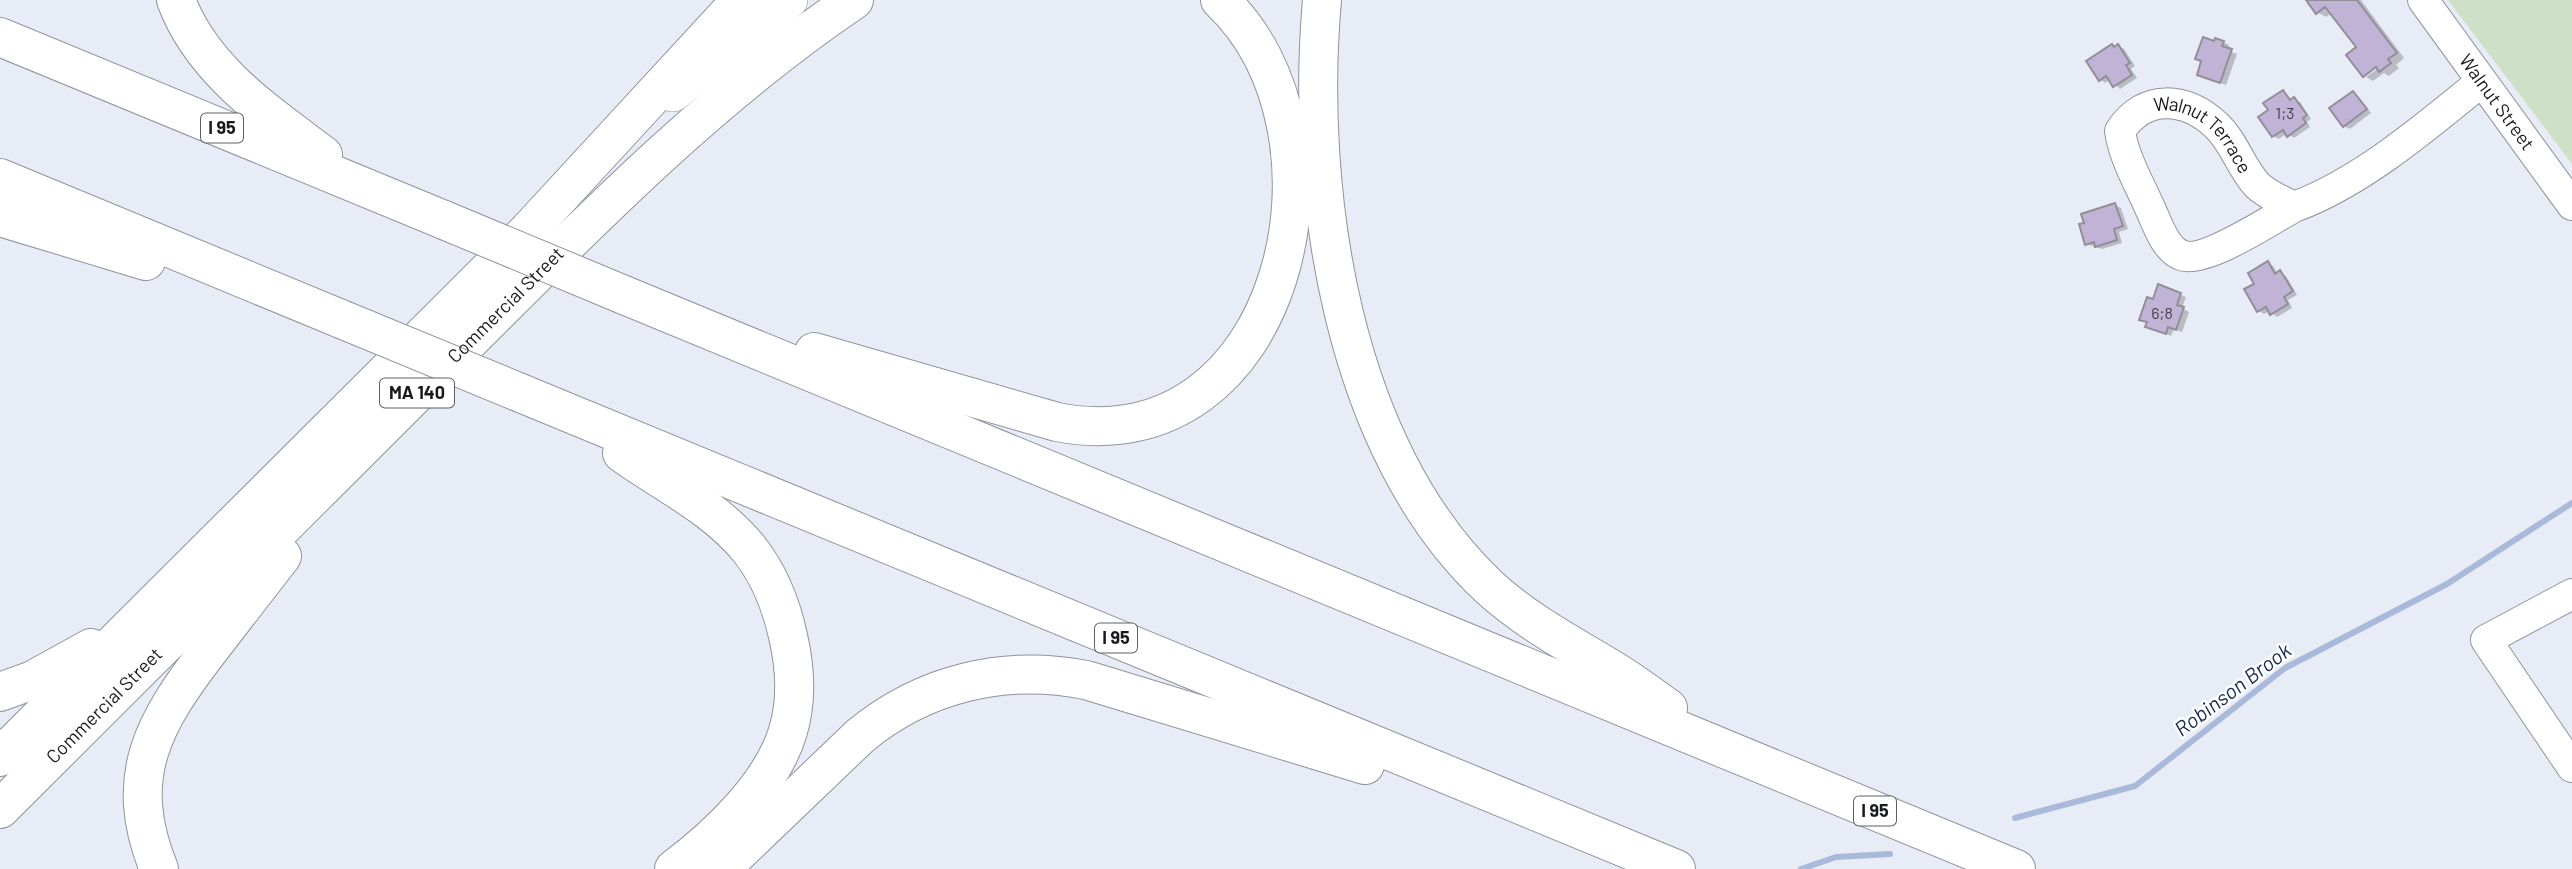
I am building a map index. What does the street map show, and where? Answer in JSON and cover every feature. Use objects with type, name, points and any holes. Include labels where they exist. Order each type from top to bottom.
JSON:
[{"type":"highway","points":[[176,0],[194,38],[226,76],[262,109],[363,187]]},
{"type":"highway","points":[[529,230],[741,0]]},
{"type":"highway","name":"Commercial Street","points":[[0,809],[664,150],[776,56],[854,0]]},
{"type":"highway","points":[[690,322],[840,358],[1057,422],[1080,426],[1116,427],[1141,422],[1164,415],[1187,403],[1226,370],[1259,322],[1282,265],[1292,205],[1289,142],[1275,84],[1257,45],[1241,22],[1220,0]]},
{"type":"highway","points":[[1322,0],[1318,59],[1319,126],[1325,204],[1333,255],[1362,374],[1384,434],[1410,487],[1445,539],[1506,601],[1537,625],[1615,672],[1734,752]]},
{"type":"highway","name":"I 95","points":[[0,37],[2016,869]]},
{"type":"highway","name":"I 95","points":[[0,178],[1675,869]]},
{"type":"highway","points":[[0,217],[128,257],[270,289]]},
{"type":"highway","name":"Commercial Street","points":[[0,757],[529,230]]},
{"type":"highway","points":[[540,401],[681,492],[734,533],[749,549],[768,578],[786,628],[792,657],[793,699],[789,730],[782,748],[765,777],[736,813],[674,869]]},
{"type":"highway","points":[[159,869],[148,839],[143,788],[151,743],[165,710],[378,432]]},
{"type":"highway","points":[[0,692],[33,680],[114,634],[171,587]]},
{"type":"highway","points":[[720,869],[860,736],[881,720],[904,705],[939,690],[974,680],[1010,675],[1044,674],[1086,680],[1260,731],[1357,763],[1519,804]]},
{"type":"main road","name":"Commercial Street","points":[[529,230],[668,97],[789,0]]},
{"type":"street","name":"Walnut Street","points":[[2423,0],[2572,205]]},
{"type":"street","name":"Walnut Terrace","points":[[2294,207],[2257,186],[2218,127],[2185,105],[2165,102],[2144,107],[2129,118],[2120,131],[2123,150],[2167,243],[2181,255],[2197,258],[2336,188],[2423,129],[2481,82]]},
{"type":"street","points":[[2572,594],[2486,640],[2572,767]]},
{"type":"green space","points":[[2448,0],[2572,0],[2572,164]]},
{"type":"building","points":[[2306,0],[2357,0],[2397,53],[2388,59],[2391,63],[2379,72],[2376,67],[2363,77],[2346,55],[2356,47],[2325,7],[2316,14]]},
{"type":"building","points":[[2203,37],[2224,41],[2222,46],[2232,49],[2220,83],[2197,75],[2201,61],[2195,59]]},
{"type":"building","points":[[2112,44],[2114,47],[2118,44],[2130,63],[2126,65],[2132,75],[2113,87],[2106,76],[2099,81],[2086,61]]},
{"type":"building","points":[[2283,90],[2290,100],[2294,97],[2307,115],[2303,118],[2306,123],[2287,137],[2283,130],[2272,137],[2258,117],[2268,110],[2263,103]]},
{"type":"building","points":[[2353,91],[2367,109],[2343,127],[2329,108]]},
{"type":"building","points":[[2115,203],[2123,226],[2114,229],[2117,240],[2095,247],[2094,242],[2085,245],[2079,224],[2084,223],[2081,214]]},
{"type":"building","points":[[2268,261],[2275,274],[2280,270],[2293,291],[2284,297],[2288,304],[2270,315],[2266,307],[2257,312],[2244,289],[2254,284],[2248,273]]},
{"type":"building","points":[[2158,284],[2181,293],[2177,305],[2184,307],[2176,330],[2168,327],[2166,334],[2145,327],[2147,322],[2139,320],[2147,297],[2153,299]]},
{"type":"waterway","name":"Robinson Brook","points":[[2015,818],[2135,786],[2285,668],[2447,584],[2572,503]]},
{"type":"waterway","name":"Robinson Brook","points":[[1801,869],[1836,857],[1890,854]]}]
